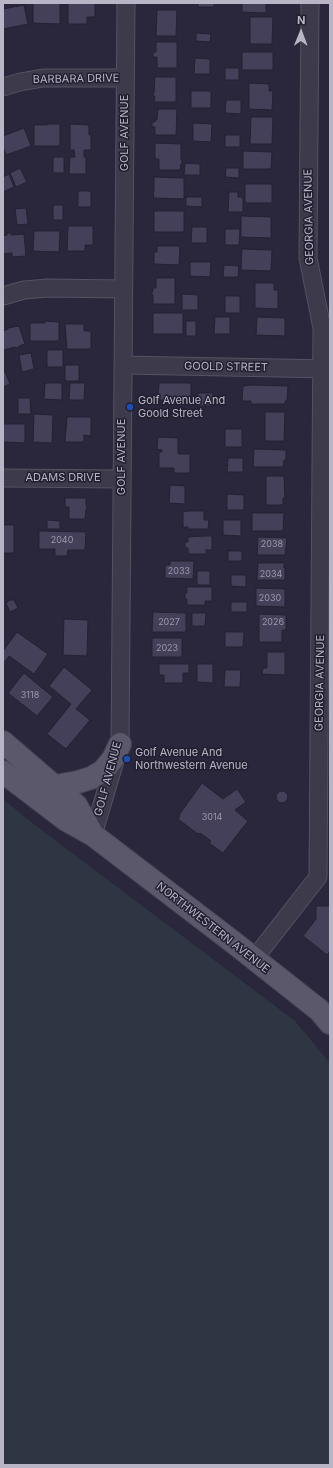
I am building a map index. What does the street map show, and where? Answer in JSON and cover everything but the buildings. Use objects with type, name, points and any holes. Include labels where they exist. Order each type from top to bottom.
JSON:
[{"type":"main road","name":"NORTHWESTERN AVENUE","points":[[3,742],[56,786],[76,805],[93,835]]},
{"type":"main road","points":[[56,786],[91,778],[103,771],[113,759],[120,744]]},
{"type":"main road","name":"NORTHWESTERN AVENUE","points":[[3,772],[66,820],[93,835],[319,1010],[330,1023]]},
{"type":"street","name":"GOLF AVENUE","points":[[93,835],[120,744],[126,3]]},
{"type":"street","name":"GEORGIA AVENUE","points":[[254,959],[318,877],[324,825],[326,369],[322,328],[308,258],[310,3]]},
{"type":"street","name":"BARBARA DRIVE","points":[[3,87],[42,78],[125,78]]},
{"type":"street","points":[[3,296],[24,290],[48,288],[124,289]]},
{"type":"street","name":"GOOLD STREET","points":[[123,365],[326,369]]},
{"type":"street","name":"ADAMS DRIVE","points":[[3,478],[122,479]]},
{"type":"shaded area","points":[[3,799],[35,825],[295,1021],[330,1063],[330,1465],[3,1465]]},
{"type":"place","name":"Golf Avenue And Goold Street","points":[[130,407]]},
{"type":"place","name":"Golf Avenue And Northwestern Avenue","points":[[127,759]]}]
